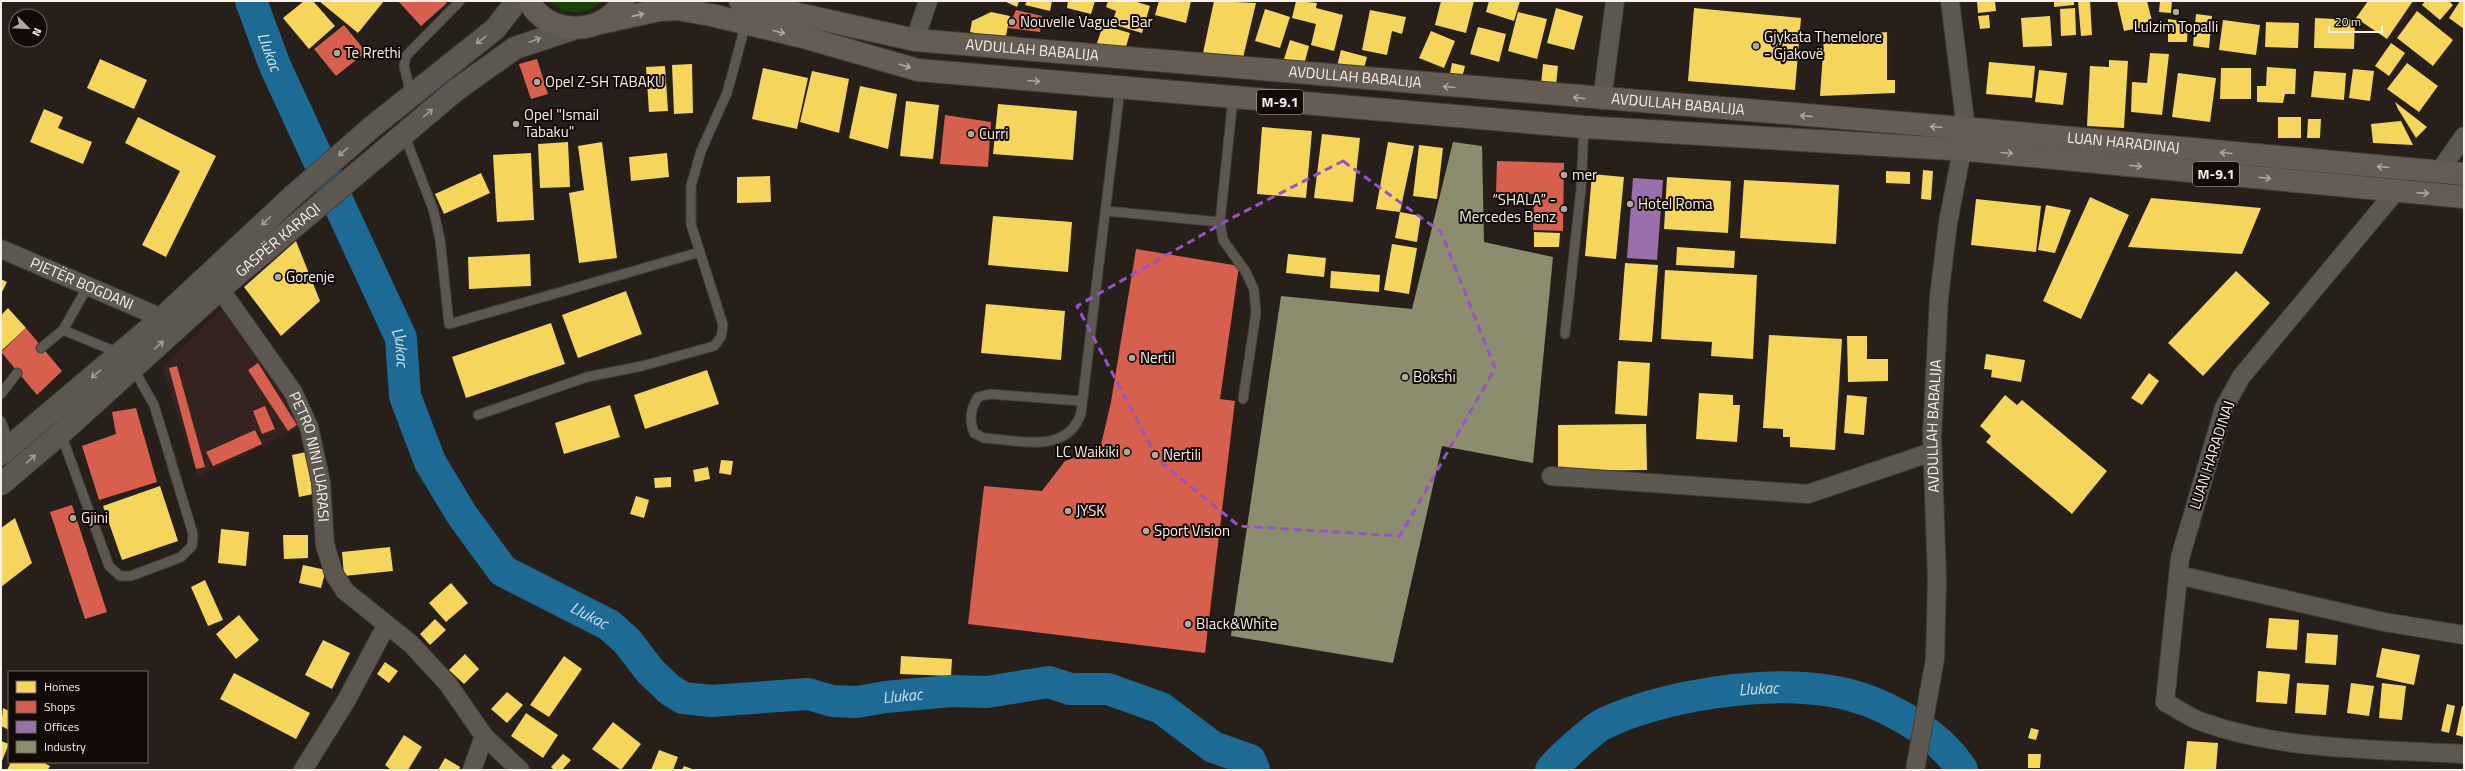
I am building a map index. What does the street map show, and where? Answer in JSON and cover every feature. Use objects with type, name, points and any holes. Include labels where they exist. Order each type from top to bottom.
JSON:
[{"type":"main road","name":"GASPËR KARAQI","points":[[1,484],[61,433],[127,361],[162,318],[294,195],[372,127],[411,94],[495,29],[517,1]]},
{"type":"main road","name":"M-9.1","points":[[529,1],[539,14],[549,22],[562,27],[575,28],[600,23],[611,16],[623,1]]},
{"type":"main road","name":"AVDULLAH BABALIJA","points":[[740,1],[914,40],[1602,100],[1968,139]]},
{"type":"main road","name":"AVDULLAH BABALIJA","points":[[600,23],[659,10],[677,9],[746,23],[918,70],[1120,89],[1584,127],[1968,139]]},
{"type":"main road","name":"GASPËR KARAQI","points":[[5,450],[127,361],[220,289],[456,90],[515,48],[575,28]]},
{"type":"main road","name":"LUAN HARADINAJ","points":[[1968,139],[2464,174]]},
{"type":"main road","name":"LUAN HARADINAJ","points":[[1968,139],[2396,191],[2464,197]]},
{"type":"street","points":[[914,40],[928,1]]},
{"type":"street","points":[[1602,100],[1614,1]]},
{"type":"street","points":[[1950,1],[1968,139]]},
{"type":"street","points":[[2439,172],[2464,136]]},
{"type":"street","name":"AVDULLAH BABALIJA","points":[[1915,770],[1935,659],[1937,579],[1932,452],[1939,297],[1948,223],[1968,139]]},
{"type":"street","name":"LUAN HARADINAJ","points":[[2396,191],[2240,377],[2224,408],[2180,558],[2166,702],[2196,719],[2236,732],[2290,742],[2464,754]]},
{"type":"street","name":"PJETËR BOGDANI","points":[[1,249],[162,318]]},
{"type":"street","name":"PETRO NINI LUARASI","points":[[220,289],[293,392],[309,427],[321,482],[325,545],[334,574],[345,591],[386,626],[411,644],[448,684],[484,736],[520,770]]},
{"type":"street","points":[[1551,476],[1808,494],[1932,452]]},
{"type":"street","points":[[2178,575],[2384,622],[2464,635]]},
{"type":"street","points":[[304,770],[346,701],[386,626]]},
{"type":"street","points":[[472,770],[484,736]]},
{"type":"lane","points":[[411,94],[404,66],[406,56],[460,1]]},
{"type":"lane","points":[[478,415],[587,377],[642,366],[714,346],[721,337],[723,325],[691,224],[691,186],[701,151],[727,93],[746,23]]},
{"type":"lane","points":[[1081,401],[990,394],[978,397],[970,415],[971,424],[974,433],[984,438],[1052,442],[1062,438],[1074,428],[1081,413],[1081,401],[1106,211],[1120,89]]},
{"type":"lane","points":[[1233,98],[1220,222],[1222,240],[1246,272],[1254,290],[1256,312],[1243,399]]},
{"type":"lane","points":[[1565,334],[1581,189],[1584,127]]},
{"type":"lane","points":[[404,133],[433,210],[440,239],[449,324],[700,252]]},
{"type":"lane","points":[[1106,211],[1220,222]]},
{"type":"lane","points":[[41,348],[63,330],[88,286]]},
{"type":"lane","points":[[61,433],[109,566],[120,576],[131,576],[181,557],[192,546],[193,534],[154,405],[127,361],[63,330]]},
{"type":"lane","points":[[1,394],[17,373]]},
{"type":"lane","points":[[1,421],[5,450]]},
{"type":"highlighted area","points":[[1343,161],[1441,232],[1495,368],[1400,536],[1239,526],[1158,460],[1077,306],[1230,219]]},
{"type":"shaded area","points":[[226,305],[301,427],[198,477],[162,368]]},
{"type":"green space","points":[[549,1],[602,1],[597,6],[590,9],[576,12],[561,9],[554,6]]},
{"type":"building: Homes","points":[[304,1],[313,1],[335,26],[309,49],[283,18]]},
{"type":"building: Homes","points":[[319,1],[384,1],[358,33]]},
{"type":"building: Homes","points":[[1004,1],[1019,1],[1017,7]]},
{"type":"building: Homes","points":[[1027,1],[1052,1],[1050,11],[1025,5]]},
{"type":"building: Homes","points":[[1068,1],[1095,1],[1091,14],[1067,8]]},
{"type":"building: Homes","points":[[1108,1],[1134,1],[1150,6],[1142,33],[1112,24],[1116,11],[1106,7]]},
{"type":"building: Homes","points":[[1159,1],[1191,1],[1186,23],[1155,15]]},
{"type":"building: Homes","points":[[1214,1],[1256,3],[1242,62],[1203,53]]},
{"type":"building: Homes","points":[[1296,1],[1317,3],[1316,8],[1343,15],[1334,51],[1311,45],[1316,24],[1292,18]]},
{"type":"building: Homes","points":[[1441,1],[1474,1],[1466,33],[1435,25]]},
{"type":"building: Homes","points":[[1489,1],[1520,1],[1514,21],[1486,12]]},
{"type":"building: Homes","points":[[1977,1],[1995,1],[1996,11],[1978,13]]},
{"type":"building: Homes","points":[[2054,1],[2074,1],[2074,5],[2054,7]]},
{"type":"building: Homes","points":[[2078,1],[2090,1],[2092,35],[2081,36]]},
{"type":"building: Homes","points":[[2117,1],[2147,1],[2153,25],[2124,31]]},
{"type":"building: Homes","points":[[2160,1],[2172,1],[2171,13],[2159,12]]},
{"type":"building: Homes","points":[[2368,1],[2413,1],[2387,39],[2356,18]]},
{"type":"building: Homes","points":[[2425,1],[2449,1],[2453,5],[2440,20],[2422,5]]},
{"type":"building: Homes","points":[[2460,1],[2464,1],[2464,29],[2449,18]]},
{"type":"building: Homes","points":[[1556,8],[1583,16],[1574,50],[1547,43]]},
{"type":"building: Homes","points":[[1694,8],[1801,18],[1795,90],[1688,81]]},
{"type":"building: Homes","points":[[2075,8],[2076,35],[2061,36],[2060,9]]},
{"type":"building: Homes","points":[[1265,9],[1290,17],[1280,48],[1255,41]]},
{"type":"building: Homes","points":[[1370,10],[1406,17],[1402,34],[1392,31],[1387,55],[1362,50]]},
{"type":"building: Homes","points":[[2417,11],[2453,40],[2433,66],[2397,38]]},
{"type":"building: Homes","points":[[991,12],[1010,16],[1005,40],[970,32],[972,21]]},
{"type":"building: Homes","points":[[1518,12],[1547,19],[1537,59],[1508,51]]},
{"type":"building: Homes","points":[[2196,14],[2212,16],[2209,48],[2193,46]]},
{"type":"building: Homes","points":[[1989,15],[1990,28],[1980,29],[1978,16]]},
{"type":"building: Homes","points":[[2050,16],[2052,46],[2023,47],[2021,18]]},
{"type":"building: Homes","points":[[2315,18],[2355,20],[2354,49],[2314,48]]},
{"type":"building: Homes","points":[[2168,19],[2188,22],[2187,42],[2168,42]]},
{"type":"building: Homes","points":[[2223,20],[2260,25],[2256,55],[2219,50]]},
{"type":"building: Homes","points":[[2266,22],[2299,23],[2298,48],[2265,47]]},
{"type":"building: Homes","points":[[1103,25],[1130,33],[1124,54],[1096,46]]},
{"type":"building: Homes","points":[[1478,27],[1506,34],[1499,62],[1470,54]]},
{"type":"building: Homes","points":[[1431,31],[1455,41],[1444,68],[1419,58]]},
{"type":"building: Homes","points":[[1887,32],[1887,80],[1895,80],[1895,93],[1820,96],[1824,38]]},
{"type":"building: Homes","points":[[1290,40],[1309,46],[1304,65],[1284,59]]},
{"type":"building: Homes","points":[[2391,43],[2405,53],[2389,76],[2375,66]]},
{"type":"building: Homes","points":[[1341,50],[1367,57],[1363,72],[1337,66]]},
{"type":"building: Homes","points":[[2150,53],[2169,54],[2162,115],[2131,112],[2132,82],[2147,83]]},
{"type":"building: Homes","points":[[100,59],[147,80],[134,109],[87,88]]},
{"type":"building: Homes","points":[[2109,60],[2128,61],[2124,128],[2087,126],[2090,66],[2109,67]]},
{"type":"building: Homes","points":[[1989,62],[2035,66],[2032,98],[1986,94]]},
{"type":"building: Homes","points":[[1452,63],[1465,66],[1461,82],[1449,79]]},
{"type":"building: Homes","points":[[2407,63],[2438,86],[2419,112],[2387,89]]},
{"type":"building: Homes","points":[[692,64],[693,113],[674,114],[672,65]]},
{"type":"building: Homes","points":[[1543,64],[1558,66],[1556,85],[1541,84]]},
{"type":"building: Homes","points":[[665,66],[668,111],[649,112],[646,67]]},
{"type":"building: Homes","points":[[2267,67],[2296,69],[2295,94],[2285,94],[2283,103],[2257,102],[2257,86],[2266,86]]},
{"type":"building: Homes","points":[[763,68],[808,78],[797,129],[752,119]]},
{"type":"building: Homes","points":[[2221,68],[2251,68],[2251,99],[2220,99]]},
{"type":"building: Homes","points":[[2353,69],[2374,71],[2370,101],[2349,98]]},
{"type":"building: Homes","points":[[2039,70],[2067,73],[2063,105],[2035,102]]},
{"type":"building: Homes","points":[[812,71],[849,79],[839,133],[800,122]]},
{"type":"building: Homes","points":[[2314,71],[2346,73],[2344,100],[2311,97]]},
{"type":"building: Homes","points":[[2178,73],[2216,78],[2210,122],[2172,117]]},
{"type":"building: Homes","points":[[860,86],[897,94],[888,149],[849,138]]},
{"type":"building: Homes","points":[[906,101],[939,105],[933,159],[900,156]]},
{"type":"building: Homes","points":[[2395,102],[2427,127],[2416,138],[2398,109]]},
{"type":"building: Homes","points":[[998,104],[1077,111],[1073,160],[993,154]]},
{"type":"building: Homes","points":[[44,109],[63,117],[58,128],[92,142],[83,164],[30,142]]},
{"type":"building: Homes","points":[[138,117],[216,156],[166,257],[142,245],[180,171],[125,143]]},
{"type":"building: Homes","points":[[2278,117],[2301,117],[2301,138],[2278,138]]},
{"type":"building: Homes","points":[[2308,119],[2321,119],[2320,138],[2307,138]]},
{"type":"building: Homes","points":[[2401,121],[2413,145],[2373,143],[2371,124]]},
{"type":"building: Homes","points":[[1262,127],[1312,131],[1306,198],[1257,194]]},
{"type":"building: Homes","points":[[1322,134],[1360,138],[1353,202],[1314,198]]},
{"type":"building: Homes","points":[[568,142],[570,187],[540,188],[538,144]]},
{"type":"building: Homes","points":[[602,142],[617,258],[579,263],[569,193],[584,190],[578,146]]},
{"type":"building: Homes","points":[[1388,142],[1414,146],[1400,212],[1376,209]]},
{"type":"building: Homes","points":[[1419,145],[1443,148],[1437,199],[1413,196]]},
{"type":"building: Homes","points":[[531,153],[534,220],[497,222],[493,155]]},
{"type":"building: Homes","points":[[667,153],[669,177],[631,181],[629,157]]},
{"type":"building: Homes","points":[[1923,170],[1933,171],[1931,200],[1921,199]]},
{"type":"building: Homes","points":[[1886,171],[1910,172],[1910,184],[1886,183]]},
{"type":"building: Homes","points":[[481,173],[490,193],[444,214],[435,194]]},
{"type":"building: Homes","points":[[1592,174],[1624,177],[1616,259],[1585,256]]},
{"type":"building: Homes","points":[[770,176],[771,202],[737,203],[737,177]]},
{"type":"building: Homes","points":[[1667,177],[1731,181],[1728,233],[1664,229]]},
{"type":"building: Homes","points":[[1744,180],[1839,185],[1836,244],[1740,238]]},
{"type":"building: Homes","points":[[2090,197],[2129,215],[2081,319],[2043,301]]},
{"type":"building: Homes","points":[[2151,198],[2261,208],[2242,254],[2128,247]]},
{"type":"building: Homes","points":[[1976,199],[2041,206],[2036,252],[1971,245]]},
{"type":"building: Homes","points":[[2046,205],[2071,210],[2055,253],[2038,250]]},
{"type":"building: Homes","points":[[1400,212],[1421,216],[1417,242],[1395,238]]},
{"type":"building: Homes","points":[[993,216],[1072,222],[1068,272],[988,265]]},
{"type":"building: Homes","points":[[1534,232],[1560,233],[1559,247],[1534,247]]},
{"type":"building: Homes","points":[[296,241],[320,301],[281,336],[244,287]]},
{"type":"building: Homes","points":[[1392,244],[1417,248],[1409,294],[1384,290]]},
{"type":"building: Homes","points":[[1677,247],[1735,251],[1734,268],[1676,265]]},
{"type":"building: Homes","points":[[530,254],[531,286],[469,289],[468,257]]},
{"type":"building: Homes","points":[[1288,254],[1326,258],[1324,277],[1286,273]]},
{"type":"building: Homes","points":[[1625,263],[1658,265],[1652,342],[1619,340]]},
{"type":"building: Homes","points":[[1665,270],[1757,275],[1753,359],[1711,356],[1712,342],[1661,339]]},
{"type":"building: Homes","points":[[1331,271],[1380,275],[1379,292],[1330,288]]},
{"type":"building: Homes","points":[[2236,271],[2270,303],[2203,376],[2168,343]]},
{"type":"building: Homes","points":[[1,279],[7,282],[1,294]]},
{"type":"building: Homes","points":[[626,291],[642,334],[578,358],[562,315]]},
{"type":"building: Homes","points":[[986,304],[1065,311],[1061,360],[981,353]]},
{"type":"building: Homes","points":[[8,308],[26,328],[1,351],[1,315]]},
{"type":"building: Homes","points":[[551,323],[565,364],[466,398],[452,357]]},
{"type":"building: Homes","points":[[1769,335],[1842,339],[1835,450],[1790,447],[1790,437],[1783,437],[1783,429],[1763,428]]},
{"type":"building: Homes","points":[[1847,336],[1867,336],[1867,359],[1888,359],[1888,381],[1848,382]]},
{"type":"building: Homes","points":[[1986,354],[2025,360],[2021,382],[1991,377],[1992,370],[1984,369]]},
{"type":"building: Homes","points":[[1618,361],[1650,363],[1647,416],[1615,414]]},
{"type":"building: Homes","points":[[707,370],[719,404],[645,429],[634,395]]},
{"type":"building: Homes","points":[[2149,373],[2159,381],[2142,405],[2131,398]]},
{"type":"building: Homes","points":[[1699,393],[1733,395],[1733,405],[1740,405],[1737,442],[1696,439]]},
{"type":"building: Homes","points":[[1847,395],[1867,397],[1864,435],[1844,433]]},
{"type":"building: Homes","points":[[2005,395],[2017,405],[2022,400],[2107,471],[2072,514],[1986,442],[1991,436],[1980,426]]},
{"type":"building: Homes","points":[[610,405],[620,437],[564,454],[555,423]]},
{"type":"building: Homes","points":[[1646,424],[1647,470],[1558,471],[1558,425]]},
{"type":"building: Homes","points":[[306,452],[313,494],[299,497],[292,455]]},
{"type":"building: Homes","points":[[721,460],[733,461],[731,475],[719,473]]},
{"type":"building: Homes","points":[[708,467],[710,479],[695,482],[693,470]]},
{"type":"building: Homes","points":[[671,477],[671,487],[655,488],[654,478]]},
{"type":"building: Homes","points":[[160,486],[178,541],[122,560],[103,506]]},
{"type":"building: Homes","points":[[636,496],[649,500],[644,518],[630,514]]},
{"type":"building: Homes","points":[[15,518],[32,563],[1,587],[1,528]]},
{"type":"building: Homes","points":[[221,529],[249,532],[246,566],[218,563]]},
{"type":"building: Homes","points":[[283,535],[308,535],[308,558],[284,559]]},
{"type":"building: Homes","points":[[390,547],[393,571],[344,576],[342,552]]},
{"type":"building: Homes","points":[[303,565],[326,570],[321,588],[299,583]]},
{"type":"building: Homes","points":[[205,580],[223,620],[208,626],[191,587]]},
{"type":"building: Homes","points":[[451,583],[468,603],[446,622],[429,603]]},
{"type":"building: Homes","points":[[239,615],[259,640],[236,659],[216,634]]},
{"type":"building: Homes","points":[[2269,618],[2299,620],[2297,650],[2266,648]]},
{"type":"building: Homes","points":[[435,619],[446,630],[430,645],[420,634]]},
{"type":"building: Homes","points":[[2307,633],[2338,635],[2336,665],[2305,663]]},
{"type":"building: Homes","points":[[323,640],[350,653],[332,689],[305,675]]},
{"type":"building: Homes","points":[[2382,648],[2420,655],[2414,685],[2376,677]]},
{"type":"building: Homes","points":[[465,654],[479,669],[464,684],[449,670]]},
{"type":"building: Homes","points":[[564,656],[582,669],[549,717],[530,705]]},
{"type":"building: Homes","points":[[901,656],[952,659],[951,676],[900,674]]},
{"type":"building: Homes","points":[[385,662],[398,671],[389,683],[377,674]]},
{"type":"building: Homes","points":[[2258,671],[2290,674],[2287,704],[2256,702]]},
{"type":"building: Homes","points":[[234,673],[310,713],[296,739],[220,699]]},
{"type":"building: Homes","points":[[2297,683],[2329,685],[2326,715],[2295,713]]},
{"type":"building: Homes","points":[[2351,683],[2374,686],[2369,716],[2347,713]]},
{"type":"building: Homes","points":[[2382,683],[2406,686],[2402,720],[2379,718]]},
{"type":"building: Homes","points":[[507,692],[523,705],[507,723],[491,709]]},
{"type":"building: Homes","points":[[2447,704],[2455,706],[2449,733],[2441,731]]},
{"type":"building: Homes","points":[[2462,706],[2464,707],[2464,737],[2456,735]]},
{"type":"building: Homes","points":[[3,708],[8,710],[8,730],[1,726]]},
{"type":"building: Homes","points":[[526,713],[558,735],[543,758],[511,736]]},
{"type":"building: Homes","points":[[613,722],[641,744],[621,770],[592,749]]},
{"type":"building: Homes","points":[[2031,728],[2039,730],[2036,740],[2028,738]]},
{"type":"building: Homes","points":[[404,735],[422,747],[408,770],[391,770],[385,765]]},
{"type":"building: Homes","points":[[1,741],[8,744],[8,746],[1,763]]},
{"type":"building: Homes","points":[[2187,741],[2218,743],[2216,770],[2184,770]]},
{"type":"building: Homes","points":[[659,750],[678,757],[673,770],[651,770]]},
{"type":"building: Homes","points":[[563,754],[571,760],[562,770],[554,770],[551,767]]},
{"type":"building: Homes","points":[[2028,754],[2041,754],[2040,768],[2028,768]]},
{"type":"building: Homes","points":[[445,758],[460,767],[459,770],[438,770]]},
{"type":"building: Homes","points":[[10,763],[44,763],[50,766],[48,770],[7,770]]},
{"type":"building: Homes","points":[[684,766],[695,770],[682,770]]},
{"type":"building: Shops","points":[[398,1],[445,1],[447,3],[421,26]]},
{"type":"building: Shops","points":[[1016,10],[1042,16],[1040,32],[1008,28]]},
{"type":"building: Shops","points":[[344,25],[366,52],[336,76],[314,49]]},
{"type":"building: Shops","points":[[537,59],[548,94],[531,99],[519,64]]},
{"type":"building: Shops","points":[[945,115],[991,122],[988,167],[940,164]]},
{"type":"building: Shops","points":[[1497,161],[1564,163],[1563,231],[1533,230],[1534,194],[1496,193]]},
{"type":"building: Shops","name":"Nertili","points":[[1136,249],[1239,266],[1220,399],[1235,401],[1205,653],[968,624],[984,486],[1042,491],[1065,461],[1100,449],[1111,402]]},
{"type":"building: Shops","points":[[26,328],[62,371],[37,395],[1,352]]},
{"type":"building: Shops","points":[[258,363],[297,425],[288,431],[248,370]]},
{"type":"building: Shops","points":[[177,366],[205,467],[196,469],[169,368]]},
{"type":"building: Shops","points":[[265,406],[275,429],[262,434],[253,411]]},
{"type":"building: Shops","points":[[136,408],[157,482],[99,500],[82,446],[116,434],[112,412]]},
{"type":"building: Shops","points":[[255,430],[262,444],[213,466],[206,452]]},
{"type":"building: Shops","points":[[72,505],[107,612],[85,619],[50,512]]},
{"type":"building: Offices","points":[[1633,178],[1663,180],[1657,260],[1627,258]]},
{"type":"building: Industry","name":"Bokshi","points":[[1453,142],[1482,146],[1484,242],[1553,257],[1533,463],[1442,446],[1393,663],[1231,636],[1281,296],[1412,309]]},
{"type":"waterway","name":"Llukac","points":[[251,1],[275,66],[401,338],[405,396],[430,462],[462,515],[503,571],[609,625],[627,641],[650,671],[670,690],[683,698],[711,701],[808,694],[832,701],[857,702],[886,697],[951,691],[987,692],[1049,682],[1070,689],[1108,689],[1161,708],[1213,747],[1250,760],[1254,770]]},
{"type":"waterway","name":"Llukac","points":[[1551,770],[1591,732],[1603,724],[1628,714],[1655,705],[1715,692],[1776,687],[1831,691],[1849,695],[1886,709],[1922,729],[1951,755],[1962,770]]},
{"type":"place","name":"Lulzim Topalli","points":[[2176,12]]},
{"type":"place","name":"Nouvelle Vague - Bar","points":[[1012,22]]},
{"type":"place","name":"Gjykata Themelore - Gjakovë","points":[[1756,46]]},
{"type":"place","name":"Te Rrethi","points":[[337,53]]},
{"type":"place","name":"Opel Z-SH TABAKU","points":[[537,82]]},
{"type":"place","name":"Opel \"Ismail Tabaku\"","points":[[516,124]]},
{"type":"place","name":"Curri","points":[[971,134]]},
{"type":"place","name":"mer","points":[[1564,175]]},
{"type":"place","name":"Hotel Roma","points":[[1630,204]]},
{"type":"place","name":"“SHALA” - Mercedes Benz","points":[[1564,209]]},
{"type":"place","name":"Gorenje","points":[[278,277]]},
{"type":"place","name":"Nertil","points":[[1132,358]]},
{"type":"place","name":"Bokshi","points":[[1405,377]]},
{"type":"place","name":"LC Waikiki","points":[[1127,452]]},
{"type":"place","name":"Nertili","points":[[1155,455]]},
{"type":"place","name":"JYSK","points":[[1068,511]]},
{"type":"place","name":"Gjini","points":[[73,518]]},
{"type":"place","name":"Sport Vision","points":[[1146,531]]},
{"type":"place","name":"Black&White","points":[[1188,624]]}]
